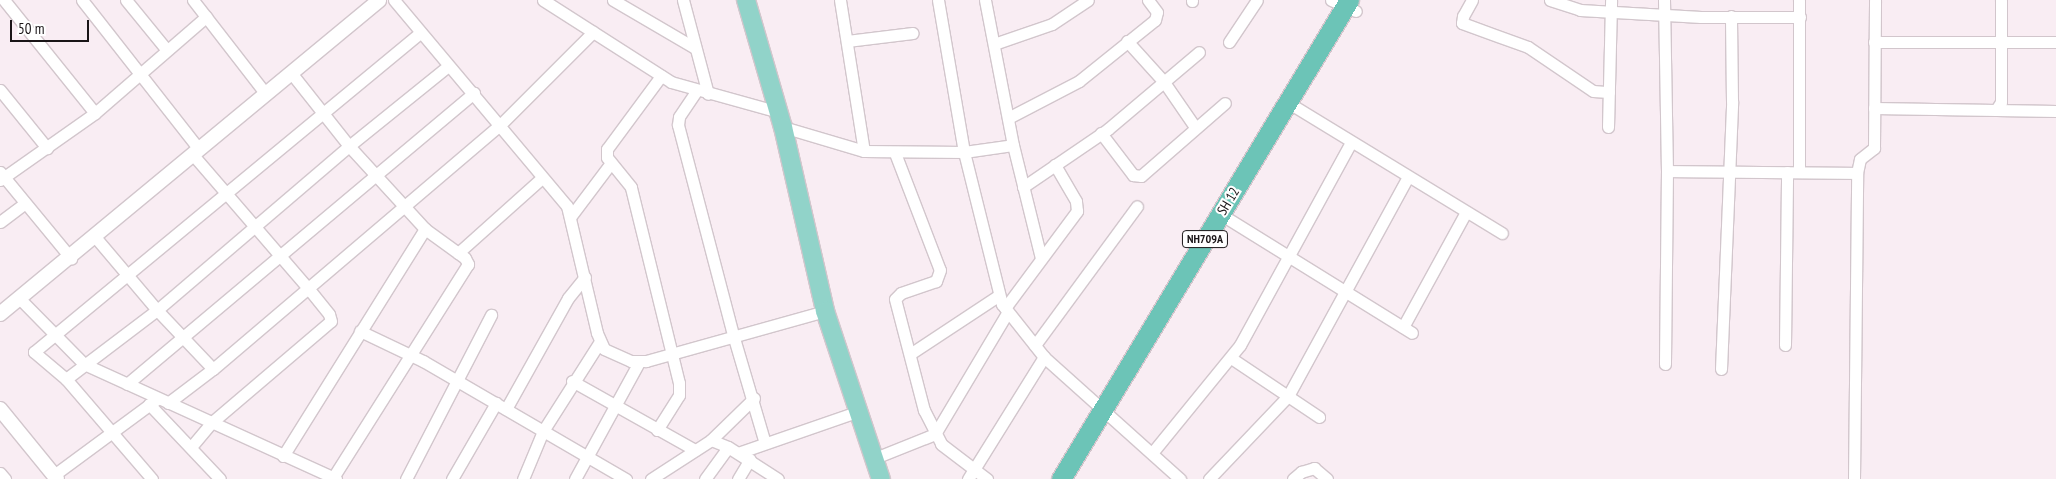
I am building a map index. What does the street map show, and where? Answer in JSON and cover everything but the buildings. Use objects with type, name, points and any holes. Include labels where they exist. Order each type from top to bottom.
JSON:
[{"type":"highway","name":"SH 12","points":[[1061,479],[1107,413],[1230,220],[1297,108],[1349,4]]},
{"type":"highway","name":"SH 12","points":[[1075,479],[1107,413],[1349,4]]},
{"type":"main road","points":[[746,0],[781,119],[825,311],[881,479]]},
{"type":"street","points":[[4,0],[95,113]]},
{"type":"street","points":[[82,0],[140,73],[226,194],[279,258],[307,287],[331,321],[211,423],[191,447]]},
{"type":"street","points":[[126,0],[166,49]]},
{"type":"street","points":[[193,0],[266,94]]},
{"type":"street","points":[[394,0],[448,66],[474,93],[542,178],[563,200],[571,216],[600,343],[611,353],[638,362],[734,338],[825,311]]},
{"type":"street","points":[[615,0],[695,48]]},
{"type":"street","points":[[683,0],[695,48],[702,92]]},
{"type":"street","points":[[840,0],[864,151]]},
{"type":"street","points":[[938,0],[964,152],[998,296],[1006,311],[1044,357],[1180,479]]},
{"type":"street","points":[[985,0],[1013,145],[1041,258]]},
{"type":"street","points":[[1008,118],[1079,81],[1158,16],[1148,0]]},
{"type":"street","points":[[1229,42],[1257,0]]},
{"type":"street","points":[[1472,0],[1462,16],[1462,23],[1521,44],[1593,91],[1609,92]]},
{"type":"street","points":[[1550,0],[1580,10],[1611,6],[1664,15],[1800,17]]},
{"type":"street","points":[[1664,0],[1667,171],[1665,364]]},
{"type":"street","points":[[1799,172],[1800,0]]},
{"type":"street","points":[[1854,479],[1857,173],[1860,159],[1874,148],[1875,0]]},
{"type":"street","points":[[1996,110],[2001,102],[2001,0]]},
{"type":"street","points":[[0,314],[96,238],[195,151],[292,74],[374,2]]},
{"type":"street","points":[[549,2],[661,76],[864,151],[895,153],[964,152],[1013,145]]},
{"type":"street","points":[[994,44],[1052,24],[1080,3]]},
{"type":"street","points":[[1608,127],[1611,6]]},
{"type":"street","points":[[1722,369],[1732,16]]},
{"type":"street","points":[[71,258],[1,176],[47,148],[95,113],[166,49],[206,17]]},
{"type":"street","points":[[0,409],[55,477],[158,402],[213,369],[307,287],[499,126],[593,32]]},
{"type":"street","points":[[152,479],[66,379],[34,352],[56,336],[420,33]]},
{"type":"street","points":[[847,41],[913,33]]},
{"type":"street","points":[[1127,41],[1164,82],[1195,127]]},
{"type":"street","points":[[1874,42],[2056,42]]},
{"type":"street","points":[[1023,187],[1101,133],[1199,52]]},
{"type":"street","points":[[66,379],[157,310],[349,146],[448,66]]},
{"type":"street","points":[[20,299],[84,364],[128,384],[158,402],[211,423],[334,478],[468,264],[458,252],[425,230],[374,175],[322,114],[292,74]]},
{"type":"street","points":[[657,430],[679,395],[673,354],[631,187],[607,157],[608,143],[661,76]]},
{"type":"street","points":[[0,90],[47,148]]},
{"type":"street","points":[[702,92],[679,117],[678,125],[734,338],[754,398],[765,443]]},
{"type":"street","points":[[128,384],[184,339],[374,175],[474,93]]},
{"type":"street","points":[[1101,133],[1136,177],[1144,173],[1225,103]]},
{"type":"street","points":[[1297,108],[1502,233]]},
{"type":"street","points":[[1874,108],[2056,110]]},
{"type":"street","points":[[1152,453],[1231,358],[1251,329],[1351,142]]},
{"type":"street","points":[[895,153],[940,274],[936,281],[901,293],[896,299],[924,410],[941,444],[970,475],[987,479]]},
{"type":"street","points":[[571,216],[611,163]]},
{"type":"street","points":[[875,458],[935,434],[1006,311],[1041,258],[1077,211],[1076,201],[1055,165]]},
{"type":"street","points":[[1667,171],[1857,173]]},
{"type":"street","points":[[1785,345],[1787,172]]},
{"type":"street","points":[[1209,479],[1288,396],[1408,177]]},
{"type":"street","points":[[458,252],[542,178]]},
{"type":"street","points":[[0,222],[25,204]]},
{"type":"street","points":[[1035,344],[1137,206]]},
{"type":"street","points":[[1230,220],[1288,259],[1408,330],[1466,212]]},
{"type":"street","points":[[282,456],[425,230]]},
{"type":"street","points":[[96,238],[157,310],[213,369]]},
{"type":"street","points":[[506,409],[568,298],[585,277]]},
{"type":"street","points":[[910,354],[998,296]]},
{"type":"street","points":[[406,479],[455,379],[491,315]]},
{"type":"street","points":[[360,331],[411,355],[455,379],[626,479]]},
{"type":"street","points":[[523,479],[543,431],[572,382],[600,343]]},
{"type":"street","points":[[970,475],[1044,357]]},
{"type":"street","points":[[1231,358],[1319,417]]},
{"type":"street","points":[[575,479],[638,362]]},
{"type":"street","points":[[572,382],[695,450]]},
{"type":"street","points":[[651,479],[711,440],[754,398]]},
{"type":"street","points":[[158,402],[191,447],[220,479]]},
{"type":"street","points":[[452,479],[496,402]]},
{"type":"street","points":[[705,479],[733,450],[765,443],[859,411]]},
{"type":"street","points":[[711,440],[750,459],[778,479]]},
{"type":"street","points":[[738,479],[750,459]]},
{"type":"street","points":[[1292,479],[1301,472],[1314,468],[1327,479]]},
{"type":"street","points":[[0,473],[5,479]]}]
